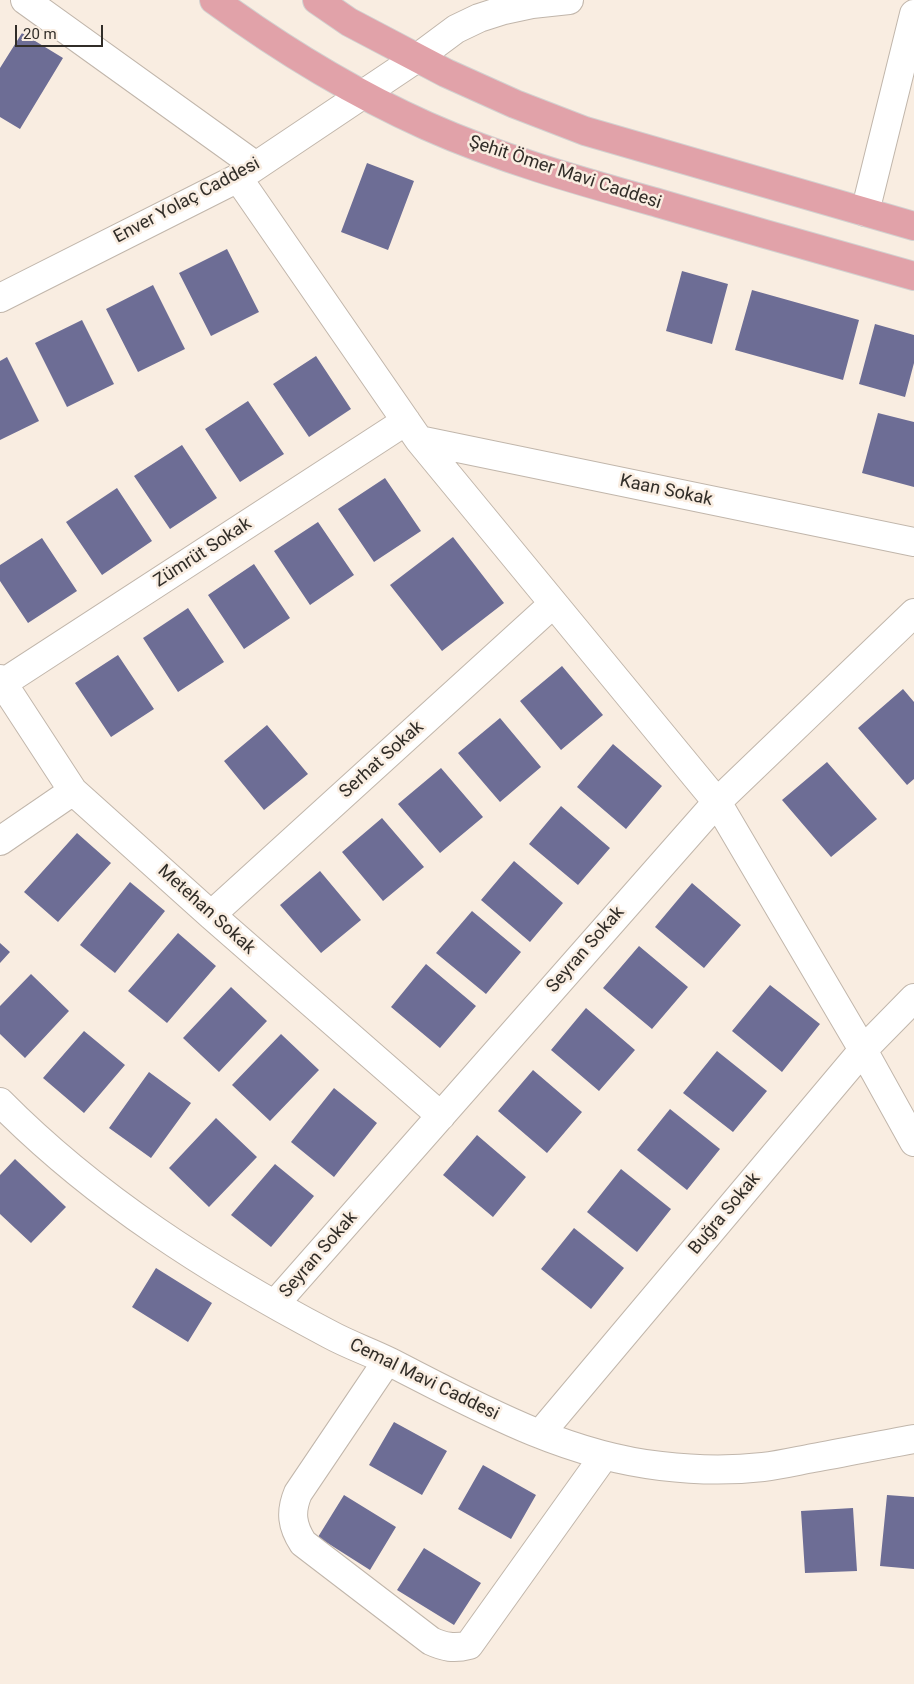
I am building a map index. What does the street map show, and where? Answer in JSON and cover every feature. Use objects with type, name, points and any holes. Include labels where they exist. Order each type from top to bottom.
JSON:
[{"type":"main road","name":"Şehit Ömer Mavi Caddesi","points":[[214,0],[259,33],[362,94],[427,126],[489,151],[552,173],[914,276]]},
{"type":"main road","points":[[317,0],[349,22],[446,73],[515,104],[585,131],[914,226]]},
{"type":"street","points":[[25,0],[247,172],[412,431],[717,802],[914,1142]]},
{"type":"street","name":"Enver Yolaç Caddesi","points":[[0,298],[247,172],[417,58],[456,29],[487,16],[531,2],[569,0]]},
{"type":"street","points":[[865,212],[914,14]]},
{"type":"street","name":"Kaan Sokak","points":[[412,431],[914,542]]},
{"type":"street","name":"Zümrüt Sokak","points":[[1,682],[412,431]]},
{"type":"street","name":"Serhat Sokak","points":[[211,915],[554,604]]},
{"type":"street","name":"Seyran Sokak","points":[[275,1304],[717,802],[914,613]]},
{"type":"street","name":"Metehan Sokak","points":[[1,682],[73,791],[211,915],[441,1116]]},
{"type":"street","points":[[0,841],[73,791]]},
{"type":"street","name":"Buğra Sokak","points":[[540,1434],[862,1050],[914,998]]},
{"type":"street","name":"Cemal Mavi Caddesi","points":[[0,1102],[68,1164],[124,1208],[184,1250],[331,1335],[473,1405],[540,1434],[604,1456],[659,1466],[729,1470],[764,1467],[914,1439]]},
{"type":"street","points":[[387,1361],[298,1493],[292,1511],[292,1520],[296,1533],[303,1543],[430,1640],[440,1645],[459,1648],[469,1645],[604,1456]]},
{"type":"building","points":[[22,33],[63,58],[20,129],[0,117],[0,68]]},
{"type":"building","points":[[367,163],[414,181],[388,250],[341,232]]},
{"type":"building","points":[[227,249],[259,312],[211,336],[179,273]]},
{"type":"building","points":[[682,271],[728,284],[712,344],[666,331]]},
{"type":"building","points":[[153,285],[185,349],[138,372],[106,309]]},
{"type":"building","points":[[752,290],[859,320],[843,380],[735,350]]},
{"type":"building","points":[[82,320],[114,384],[67,407],[35,343]]},
{"type":"building","points":[[875,324],[914,335],[914,363],[905,397],[859,384]]},
{"type":"building","points":[[316,356],[351,409],[309,437],[273,384]]},
{"type":"building","points":[[7,357],[39,421],[0,440],[0,361]]},
{"type":"building","points":[[248,401],[284,454],[240,482],[205,429]]},
{"type":"building","points":[[878,413],[914,422],[914,487],[862,473]]},
{"type":"building","points":[[182,445],[217,498],[170,529],[134,476]]},
{"type":"building","points":[[385,478],[421,531],[374,562],[338,509]]},
{"type":"building","points":[[117,488],[152,541],[102,575],[66,522]]},
{"type":"building","points":[[318,522],[354,575],[310,605],[274,551]]},
{"type":"building","points":[[453,537],[504,603],[442,651],[390,585]]},
{"type":"building","points":[[42,538],[77,591],[28,623],[0,581],[0,565]]},
{"type":"building","points":[[254,564],[290,618],[244,649],[208,595]]},
{"type":"building","points":[[188,608],[224,662],[178,692],[143,638]]},
{"type":"building","points":[[118,655],[154,709],[111,737],[75,683]]},
{"type":"building","points":[[562,666],[603,715],[561,750],[520,701]]},
{"type":"building","points":[[903,689],[914,702],[914,779],[907,785],[858,728]]},
{"type":"building","points":[[500,718],[541,767],[500,802],[458,753]]},
{"type":"building","points":[[267,725],[308,774],[264,810],[224,761]]},
{"type":"building","points":[[613,744],[662,786],[626,829],[577,787]]},
{"type":"building","points":[[827,762],[877,819],[831,857],[782,800]]},
{"type":"building","points":[[441,768],[483,817],[440,853],[398,804]]},
{"type":"building","points":[[561,806],[610,848],[578,885],[529,844]]},
{"type":"building","points":[[382,818],[424,867],[383,901],[342,852]]},
{"type":"building","points":[[77,833],[111,863],[58,922],[24,892]]},
{"type":"building","points":[[514,861],[563,903],[530,942],[481,900]]},
{"type":"building","points":[[320,871],[361,920],[321,953],[280,905]]},
{"type":"building","points":[[130,882],[165,911],[115,973],[80,945]]},
{"type":"building","points":[[692,883],[741,925],[704,968],[655,927]]},
{"type":"building","points":[[472,911],[521,952],[486,994],[436,953]]},
{"type":"building","points":[[178,933],[216,966],[167,1023],[128,991]]},
{"type":"building","points":[[0,943],[10,952],[0,963]]},
{"type":"building","points":[[639,946],[688,987],[652,1029],[603,988]]},
{"type":"building","points":[[426,964],[476,1006],[440,1048],[391,1007]]},
{"type":"building","points":[[31,974],[69,1011],[25,1058],[0,1034],[0,1006]]},
{"type":"building","points":[[770,985],[820,1024],[782,1072],[732,1031]]},
{"type":"building","points":[[231,987],[267,1021],[219,1072],[183,1038]]},
{"type":"building","points":[[586,1008],[635,1050],[599,1091],[551,1050]]},
{"type":"building","points":[[84,1031],[125,1065],[84,1113],[43,1078]]},
{"type":"building","points":[[281,1034],[319,1070],[270,1121],[232,1085]]},
{"type":"building","points":[[717,1051],[767,1091],[733,1132],[683,1093]]},
{"type":"building","points":[[533,1070],[582,1112],[547,1153],[498,1111]]},
{"type":"building","points":[[149,1072],[191,1103],[151,1158],[109,1128]]},
{"type":"building","points":[[334,1088],[377,1123],[334,1177],[291,1142]]},
{"type":"building","points":[[670,1109],[720,1149],[687,1190],[637,1150]]},
{"type":"building","points":[[216,1118],[257,1157],[209,1207],[169,1168]]},
{"type":"building","points":[[477,1135],[526,1177],[493,1217],[443,1175]]},
{"type":"building","points":[[15,1159],[66,1207],[31,1243],[0,1214],[0,1175]]},
{"type":"building","points":[[275,1164],[314,1196],[271,1247],[231,1215]]},
{"type":"building","points":[[621,1169],[671,1209],[637,1252],[587,1212]]},
{"type":"building","points":[[574,1228],[624,1268],[591,1309],[541,1269]]},
{"type":"building","points":[[156,1268],[212,1303],[188,1342],[132,1307]]},
{"type":"building","points":[[394,1422],[447,1451],[422,1495],[369,1465]]},
{"type":"building","points":[[483,1465],[536,1495],[511,1539],[458,1509]]},
{"type":"building","points":[[344,1495],[396,1527],[370,1570],[318,1537]]},
{"type":"building","points":[[887,1495],[914,1497],[914,1569],[880,1566]]},
{"type":"building","points":[[853,1508],[857,1571],[805,1573],[801,1511]]},
{"type":"building","points":[[424,1548],[481,1583],[454,1625],[397,1590]]}]
